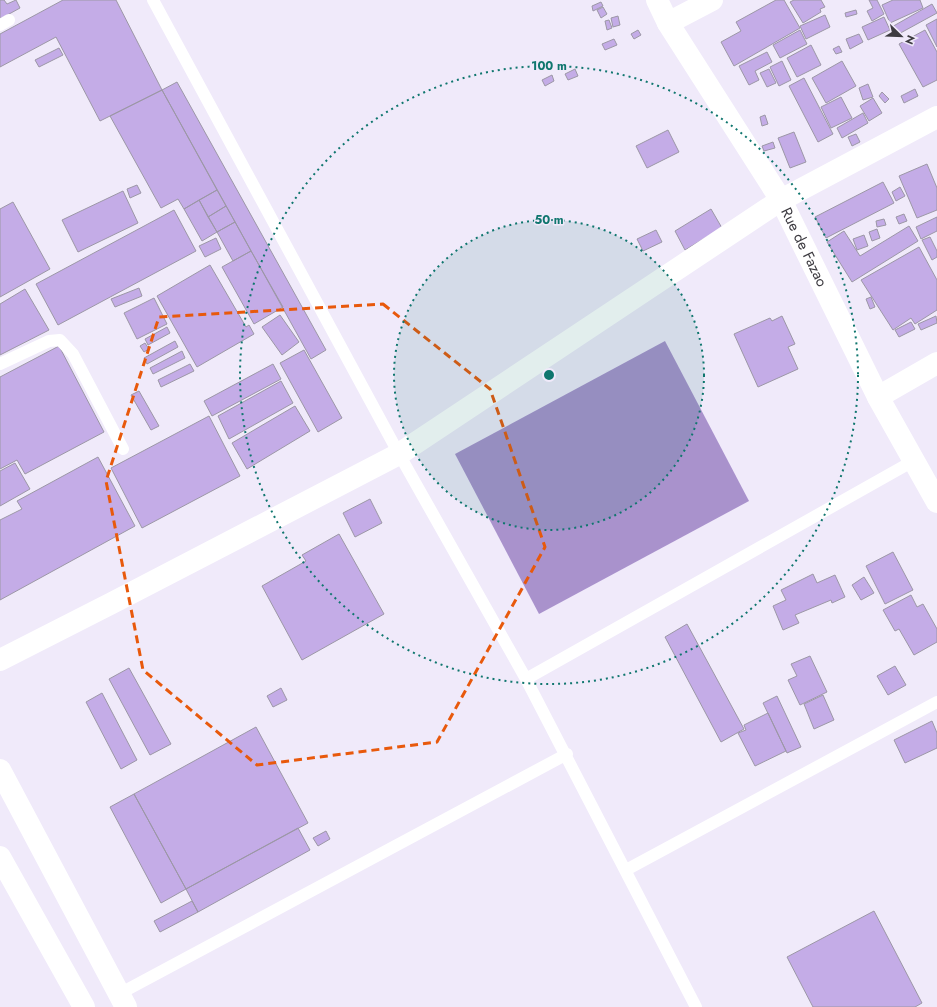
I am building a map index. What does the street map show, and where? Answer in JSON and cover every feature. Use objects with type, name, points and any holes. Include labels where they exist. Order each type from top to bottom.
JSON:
[{"type":"street","name":"Rue de Fazao","points":[[657,0],[668,23],[780,200],[878,397],[915,460],[937,502]]},
{"type":"street","points":[[668,23],[712,0]]},
{"type":"street","points":[[0,660],[399,454],[780,200],[937,118]]},
{"type":"street","points":[[878,397],[937,363]]},
{"type":"street","points":[[0,770],[122,1000]]},
{"type":"street","points":[[0,857],[84,1007]]},
{"type":"lane","points":[[153,0],[399,454],[526,679],[696,1007]]},
{"type":"lane","points":[[0,364],[49,341],[60,340],[73,354],[123,449]]},
{"type":"lane","points":[[526,679],[915,460]]},
{"type":"lane","points":[[626,870],[937,702]]},
{"type":"lane","points":[[122,1000],[566,754]]},
{"type":"highlighted area","points":[[383,304],[490,389],[545,547],[437,742],[257,765],[143,670],[106,481],[159,317]]},
{"type":"shaded area","points":[[665,341],[749,501],[539,614],[455,454]]},
{"type":"building","points":[[0,0],[4,0],[7,4],[16,0],[20,8],[0,19]]},
{"type":"building","points":[[63,0],[116,0],[162,90],[100,121],[56,37],[0,67],[0,34]]},
{"type":"building","points":[[776,0],[784,0],[800,28],[734,66],[721,42],[741,31],[736,22]]},
{"type":"building","points":[[794,0],[821,0],[825,7],[820,9],[821,12],[803,23],[790,2]]},
{"type":"building","points":[[869,0],[877,0],[884,14],[872,21],[867,11],[873,8]]},
{"type":"building","points":[[893,0],[920,0],[923,8],[890,23],[882,5]]},
{"type":"building","points":[[601,2],[603,6],[593,11],[592,6]]},
{"type":"building","points":[[932,4],[937,13],[895,36],[890,28]]},
{"type":"building","points":[[603,7],[607,14],[601,18],[597,10]]},
{"type":"building","points":[[856,10],[857,14],[846,17],[845,13]]},
{"type":"building","points":[[825,15],[830,27],[806,39],[800,26]]},
{"type":"building","points":[[618,16],[620,25],[613,27],[611,18]]},
{"type":"building","points":[[884,17],[890,30],[868,40],[862,27]]},
{"type":"building","points":[[937,19],[937,47],[926,25]]},
{"type":"building","points":[[609,20],[612,28],[607,30],[605,21]]},
{"type":"building","points":[[638,30],[641,35],[634,39],[631,34]]},
{"type":"building","points":[[800,30],[807,44],[780,58],[773,45]]},
{"type":"building","points":[[925,30],[937,52],[937,80],[923,87],[899,44]]},
{"type":"building","points":[[859,34],[863,42],[850,49],[846,39]]},
{"type":"building","points":[[614,39],[617,45],[605,50],[602,44]]},
{"type":"building","points":[[811,45],[821,65],[797,77],[787,58]]},
{"type":"building","points":[[839,46],[842,52],[836,54],[833,49]]},
{"type":"building","points":[[59,48],[63,55],[39,67],[35,60]]},
{"type":"building","points":[[767,52],[772,62],[755,71],[759,80],[749,85],[739,66]]},
{"type":"building","points":[[782,61],[791,80],[779,86],[770,67]]},
{"type":"building","points":[[842,61],[856,86],[826,103],[812,78]]},
{"type":"building","points":[[575,69],[578,76],[568,80],[565,74]]},
{"type":"building","points":[[769,69],[776,83],[767,87],[760,73]]},
{"type":"building","points":[[552,75],[554,81],[545,86],[542,80]]},
{"type":"building","points":[[804,78],[833,134],[818,142],[789,86]]},
{"type":"building","points":[[177,82],[326,350],[311,359],[162,90]]},
{"type":"building","points":[[868,84],[873,97],[863,100],[859,88]]},
{"type":"building","points":[[915,89],[918,96],[904,103],[901,96]]},
{"type":"building","points":[[162,90],[217,190],[184,209],[178,199],[161,208],[110,116]]},
{"type":"building","points":[[882,92],[889,99],[885,103],[879,96]]},
{"type":"building","points":[[841,97],[852,118],[831,128],[821,107]]},
{"type":"building","points":[[873,98],[882,113],[869,121],[860,106]]},
{"type":"building","points":[[863,113],[868,123],[842,138],[837,128]]},
{"type":"building","points":[[765,115],[768,124],[762,126],[760,117]]},
{"type":"building","points":[[668,130],[679,152],[647,168],[636,146]]},
{"type":"building","points":[[794,132],[806,162],[790,168],[778,138]]},
{"type":"building","points":[[856,134],[860,142],[852,146],[848,137]]},
{"type":"building","points":[[773,142],[775,148],[764,151],[762,146]]},
{"type":"building","points":[[927,164],[937,188],[937,210],[917,218],[899,176]]},
{"type":"building","points":[[883,182],[894,203],[826,238],[815,217]]},
{"type":"building","points":[[137,185],[141,193],[130,198],[127,189]]},
{"type":"building","points":[[900,187],[905,196],[896,201],[892,192]]},
{"type":"building","points":[[217,190],[226,206],[208,217],[199,200]]},
{"type":"building","points":[[123,191],[138,223],[78,252],[62,220]]},
{"type":"building","points":[[199,200],[217,232],[202,241],[184,209]]},
{"type":"building","points":[[13,202],[50,269],[0,297],[0,209]]},
{"type":"building","points":[[226,206],[235,222],[217,232],[208,217]]},
{"type":"building","points":[[711,209],[722,228],[685,250],[675,231]]},
{"type":"building","points":[[174,210],[196,251],[58,325],[36,284]]},
{"type":"building","points":[[904,214],[907,221],[899,224],[896,217]]},
{"type":"building","points":[[937,217],[937,231],[921,239],[916,227]]},
{"type":"building","points":[[884,219],[886,225],[877,227],[876,221]]},
{"type":"building","points":[[235,222],[251,251],[233,261],[217,232]]},
{"type":"building","points":[[909,226],[918,241],[852,282],[827,242],[844,231],[860,256]]},
{"type":"building","points":[[877,229],[880,238],[872,241],[869,232]]},
{"type":"building","points":[[656,230],[662,242],[643,251],[637,239]]},
{"type":"building","points":[[864,235],[868,246],[857,250],[853,239]]},
{"type":"building","points":[[930,237],[937,251],[937,257],[932,260],[922,240]]},
{"type":"building","points":[[216,238],[221,249],[205,257],[199,246]]},
{"type":"building","points":[[919,247],[937,280],[937,310],[915,324],[911,318],[893,330],[861,280]]},
{"type":"building","points":[[251,251],[283,307],[254,324],[222,267]]},
{"type":"building","points":[[210,265],[246,327],[249,325],[254,334],[197,367],[157,296]]},
{"type":"building","points":[[139,288],[142,296],[115,307],[111,299]]},
{"type":"building","points":[[25,289],[49,330],[0,355],[0,304]]},
{"type":"building","points":[[871,297],[875,307],[870,309],[866,299]]},
{"type":"building","points":[[154,298],[167,324],[137,339],[124,313]]},
{"type":"building","points":[[280,315],[299,342],[282,355],[262,327]]},
{"type":"building","points":[[782,316],[795,344],[788,347],[798,369],[758,387],[734,334],[770,318],[772,321]]},
{"type":"building","points":[[936,316],[937,323],[921,330],[918,324]]},
{"type":"building","points":[[911,322],[915,329],[899,337],[895,330]]},
{"type":"building","points":[[167,327],[170,333],[148,345],[145,339]]},
{"type":"building","points":[[175,341],[178,347],[147,364],[144,358]]},
{"type":"building","points":[[145,343],[149,349],[144,352],[140,346]]},
{"type":"building","points":[[59,346],[104,432],[25,474],[17,460],[0,469],[0,377]]},
{"type":"building","points":[[304,350],[342,418],[318,432],[280,363]]},
{"type":"building","points":[[182,351],[185,358],[153,374],[150,368]]},
{"type":"building","points":[[190,364],[194,371],[161,387],[158,380]]},
{"type":"building","points":[[273,364],[281,379],[212,416],[204,401]]},
{"type":"building","points":[[281,381],[293,403],[229,439],[218,416]]},
{"type":"building","points":[[139,391],[159,426],[151,430],[131,395]]},
{"type":"building","points":[[295,406],[310,431],[247,469],[232,443]]},
{"type":"building","points":[[209,416],[240,476],[142,528],[111,468]]},
{"type":"building","points":[[98,457],[135,526],[0,600],[0,520],[22,509],[17,501]]},
{"type":"building","points":[[15,463],[30,489],[0,506],[0,471]]},
{"type":"building","points":[[370,499],[382,523],[355,537],[343,513]]},
{"type":"building","points":[[339,534],[384,614],[302,660],[262,586],[306,561],[302,555]]},
{"type":"building","points":[[893,552],[913,590],[885,604],[866,566]]},
{"type":"building","points":[[813,574],[817,583],[835,575],[845,597],[832,603],[831,600],[795,615],[799,623],[783,630],[773,606],[786,600],[781,590]]},
{"type":"building","points":[[864,577],[874,593],[861,600],[852,585]]},
{"type":"building","points":[[911,595],[917,607],[923,604],[937,629],[937,642],[914,655],[899,629],[895,631],[883,610]]},
{"type":"building","points":[[687,624],[744,729],[721,742],[665,637]]},
{"type":"building","points":[[810,656],[827,692],[800,705],[788,680],[797,676],[791,664]]},
{"type":"building","points":[[895,666],[906,685],[888,695],[877,676]]},
{"type":"building","points":[[129,668],[171,744],[150,755],[109,679]]},
{"type":"building","points":[[281,688],[287,700],[273,707],[267,696]]},
{"type":"building","points":[[102,693],[137,760],[121,769],[86,702]]},
{"type":"building","points":[[823,695],[834,720],[814,729],[804,704]]},
{"type":"building","points":[[777,696],[801,747],[787,753],[763,703]]},
{"type":"building","points":[[768,713],[786,751],[755,766],[738,733],[746,730],[744,725]]},
{"type":"building","points":[[932,721],[937,733],[937,748],[905,763],[894,740]]},
{"type":"building","points":[[256,727],[308,823],[186,889],[134,794]]},
{"type":"building","points":[[134,794],[186,889],[161,903],[110,807]]},
{"type":"building","points":[[298,828],[310,850],[198,912],[186,889]]},
{"type":"building","points":[[326,831],[330,839],[318,846],[313,838]]},
{"type":"building","points":[[192,901],[198,912],[160,932],[154,921]]},
{"type":"building","points":[[874,911],[922,1003],[915,1007],[813,1007],[787,957]]}]
